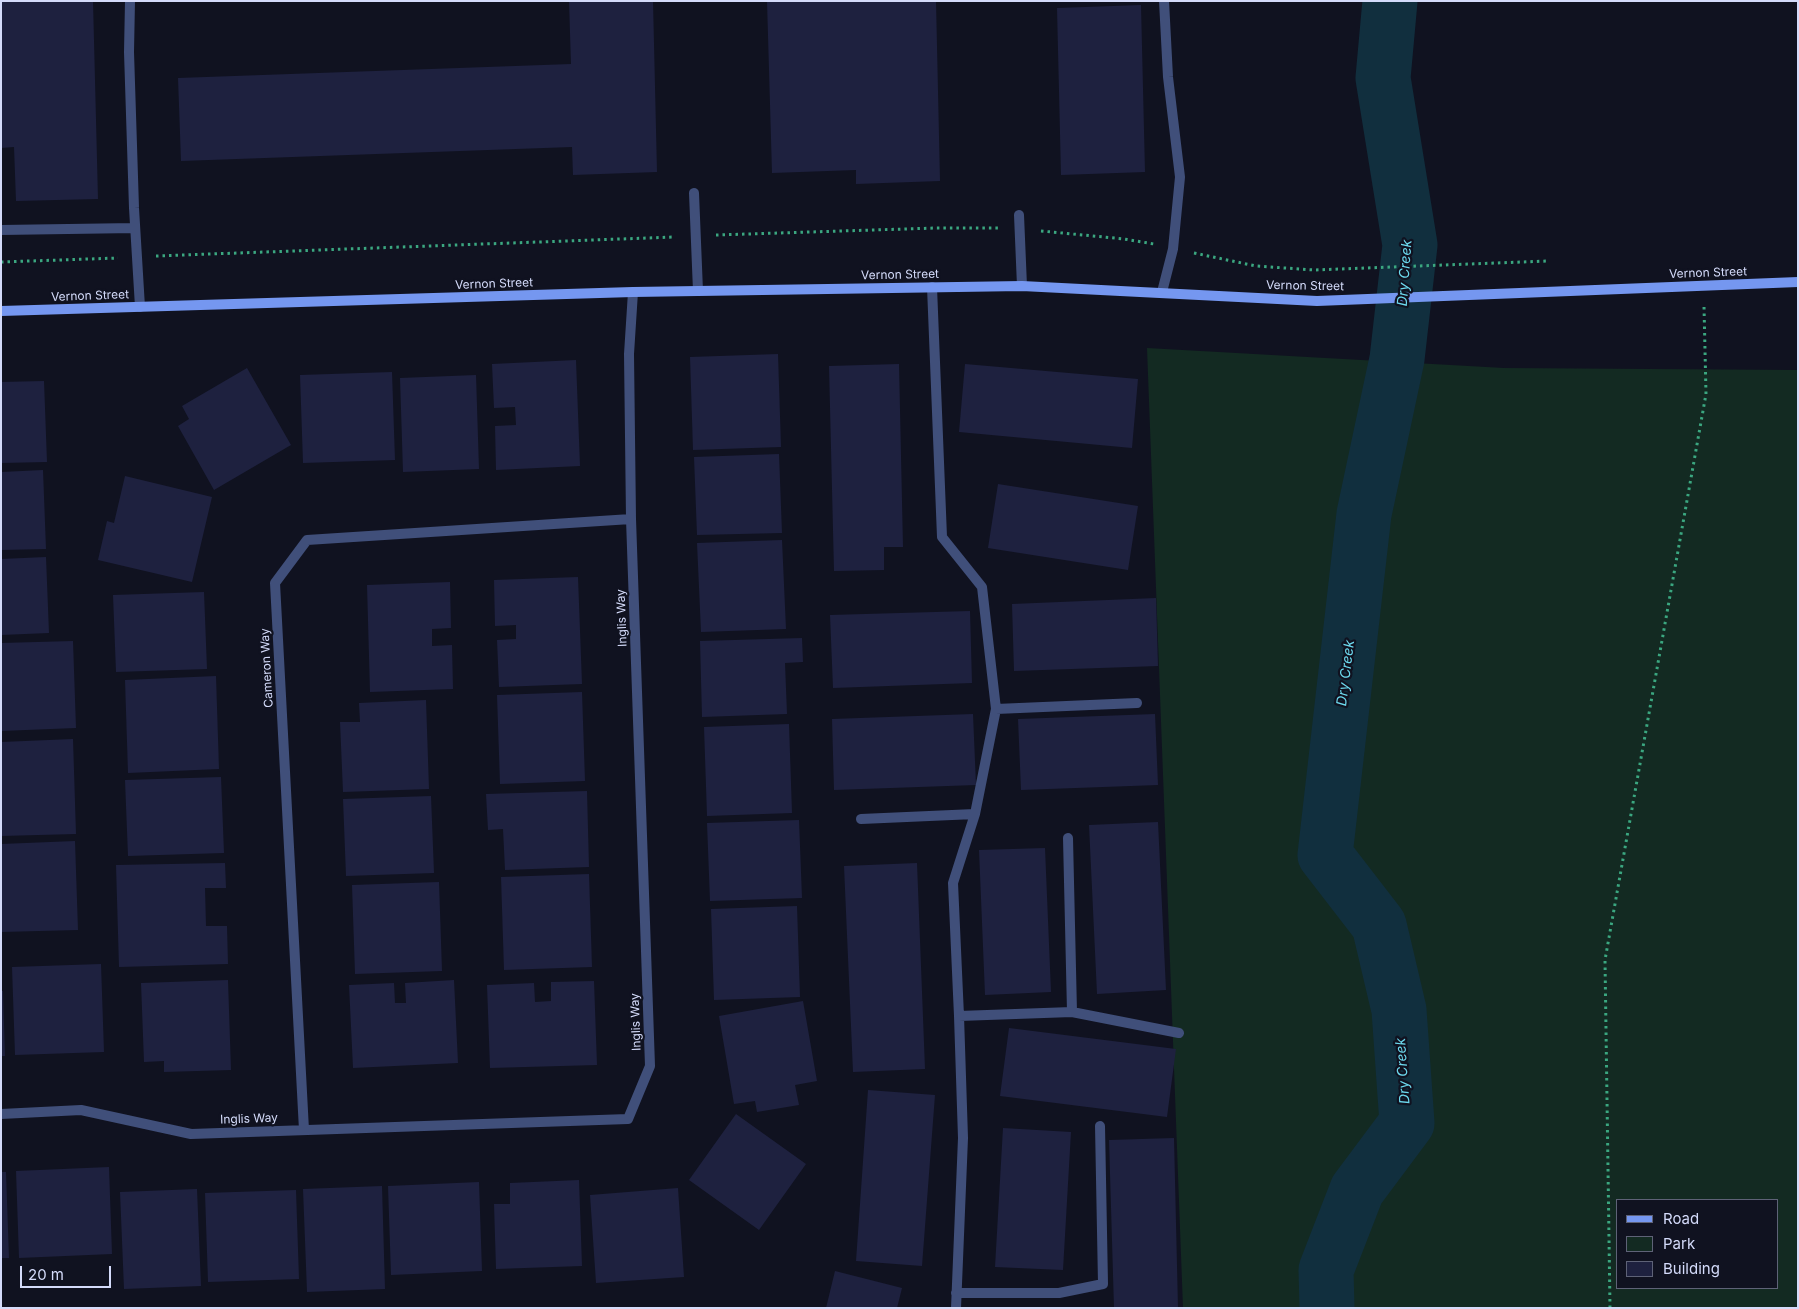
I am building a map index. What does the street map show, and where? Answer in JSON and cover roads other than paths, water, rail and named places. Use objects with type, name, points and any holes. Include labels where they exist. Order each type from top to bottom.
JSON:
[{"type":"main road","name":"Vernon Street","points":[[1,312],[633,292],[1022,286],[1317,301],[1798,282]]},
{"type":"street","points":[[130,1],[129,52],[135,228],[140,307]]},
{"type":"street","points":[[1162,292],[1172,248],[1180,177],[1168,77],[1164,1]]},
{"type":"street","points":[[694,193],[698,291]]},
{"type":"street","points":[[1019,215],[1022,286]]},
{"type":"street","points":[[1,230],[135,228]]},
{"type":"street","points":[[932,287],[942,536],[982,587],[996,709],[975,814],[952,883],[963,1138],[956,1308]]},
{"type":"street","name":"Inglis Way","points":[[1,1114],[82,1110],[191,1134],[628,1119],[650,1066],[631,519],[629,354],[633,292]]},
{"type":"street","name":"Cameron Way","points":[[304,1130],[275,583],[307,540],[631,519]]},
{"type":"street","points":[[996,709],[1137,703]]},
{"type":"street","points":[[860,818],[975,814]]},
{"type":"street","points":[[1068,838],[1072,1012]]},
{"type":"street","points":[[959,1016],[1072,1012],[1178,1033]]},
{"type":"street","points":[[956,1293],[1059,1293],[1103,1284],[1100,1126]]},
{"type":"waterway","name":"Dry Creek","points":[[1327,1308],[1326,1270],[1357,1190],[1407,1123],[1399,1010],[1379,925],[1325,855],[1364,514],[1397,359],[1410,245],[1383,78],[1390,1]]}]
